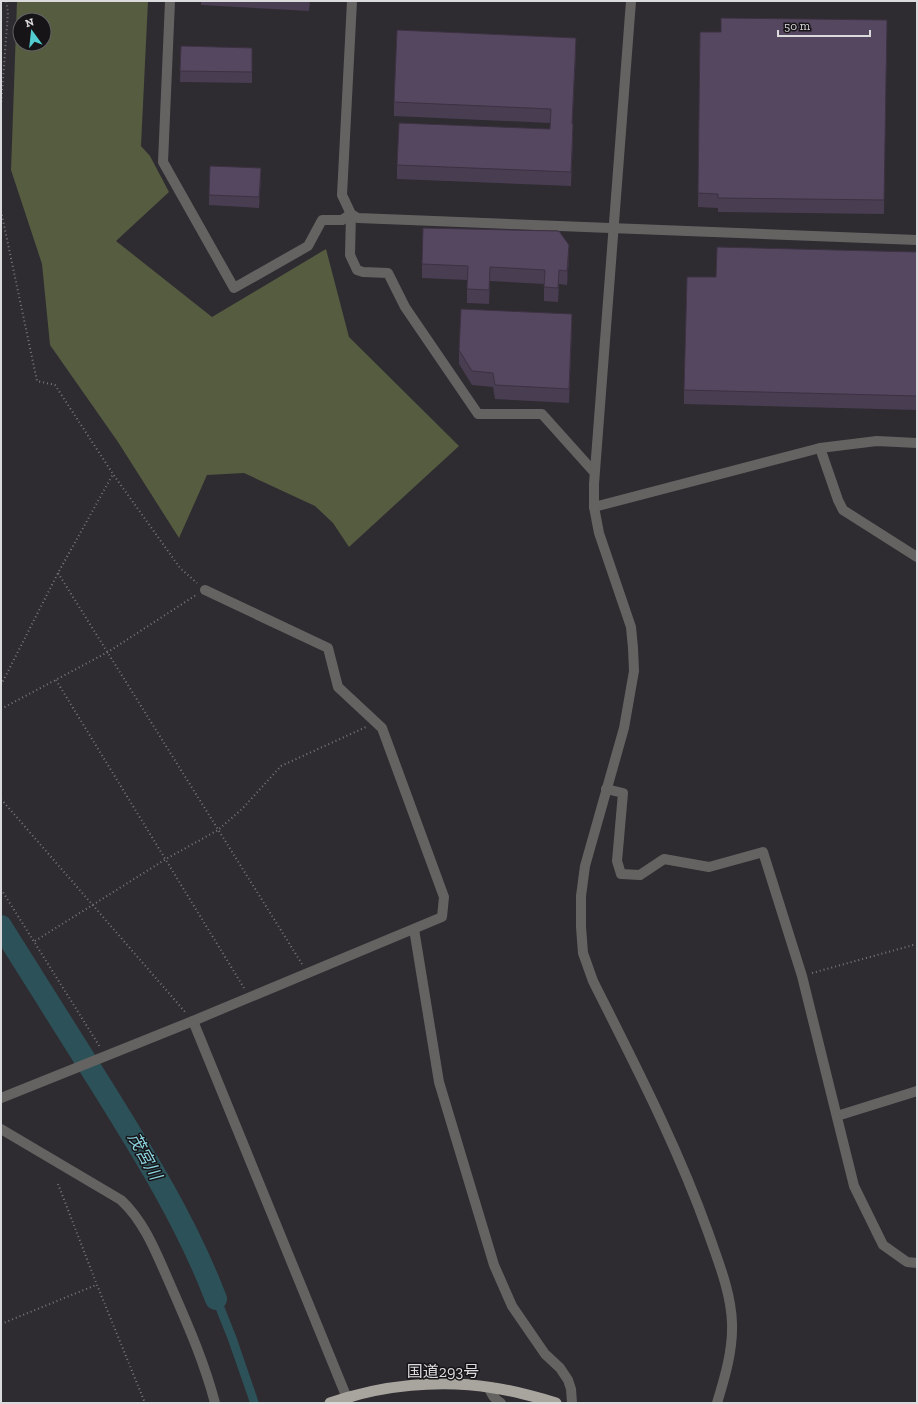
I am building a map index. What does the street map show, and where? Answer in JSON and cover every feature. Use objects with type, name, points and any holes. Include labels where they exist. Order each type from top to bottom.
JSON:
[{"type":"highway","name":"国道293号","points":[[330,1403],[348,1400],[389,1388],[457,1384],[492,1387],[556,1403]]},
{"type":"street","points":[[170,1],[163,162],[234,288],[308,246],[322,220],[342,220],[351,214]]},
{"type":"street","points":[[352,1],[342,195],[351,214],[350,255],[357,270],[363,272],[388,273],[405,307],[478,414],[542,414],[594,472]]},
{"type":"street","points":[[631,1],[594,472],[594,507],[604,551],[631,627],[634,671],[624,728],[585,866],[581,896],[581,927],[583,954],[593,981],[694,1192],[718,1260],[731,1305],[732,1343],[728,1365],[717,1403]]},
{"type":"street","points":[[351,214],[358,218],[917,240]]},
{"type":"street","points":[[594,507],[820,448],[877,441],[917,443]]},
{"type":"street","points":[[820,448],[838,500],[843,510],[917,557]]},
{"type":"street","points":[[1,1098],[193,1021],[442,917],[444,897],[382,728],[338,687],[328,648],[204,590]]},
{"type":"street","points":[[606,789],[624,793],[617,861],[621,874],[640,875],[664,859],[709,867],[763,852],[802,976],[854,1186],[883,1245],[907,1262],[917,1263]]},
{"type":"street","points":[[414,929],[439,1082],[494,1265],[512,1306],[545,1354],[560,1368],[568,1380],[571,1389],[572,1403]]},
{"type":"street","points":[[193,1021],[348,1400]]},
{"type":"street","points":[[837,1116],[917,1091]]},
{"type":"street","points":[[1,1129],[121,1200],[131,1209],[155,1250],[196,1341],[216,1403]]},
{"type":"street","points":[[492,1387],[490,1393],[501,1403]]},
{"type":"path","points":[[1,106],[8,12],[6,1]]},
{"type":"path","points":[[1,211],[37,381],[55,384],[113,474],[180,568],[204,590],[108,652],[1,709]]},
{"type":"path","points":[[1,685],[58,573],[113,474]]},
{"type":"path","points":[[58,573],[307,973]]},
{"type":"path","points":[[56,680],[250,997]]},
{"type":"path","points":[[35,941],[166,859],[218,830],[242,809],[280,766],[376,722]]},
{"type":"path","points":[[1,799],[193,1021]]},
{"type":"path","points":[[1,889],[35,941],[104,1056]]},
{"type":"path","points":[[802,976],[917,944]]},
{"type":"path","points":[[58,1184],[145,1403]]},
{"type":"path","points":[[1,1324],[97,1285]]},
{"type":"green space","points":[[17,1],[148,1],[141,146],[150,156],[169,192],[116,241],[212,317],[326,249],[349,337],[459,446],[349,547],[333,523],[315,506],[244,473],[207,475],[179,538],[118,442],[50,345],[42,264],[11,170],[15,52],[52,52],[52,12],[17,12]]},
{"type":"water","points":[[209,1268],[236,1336],[259,1403],[250,1403],[228,1340],[201,1272]]},
{"type":"building","points":[[721,18],[887,20],[884,200],[718,198],[718,194],[698,193],[700,32],[721,32]]},
{"type":"building","points":[[397,30],[576,38],[571,172],[397,165],[399,123],[550,129],[551,109],[394,102]]},
{"type":"building","points":[[181,46],[252,48],[252,72],[180,71]]},
{"type":"building","points":[[210,166],[261,168],[259,197],[209,195]]},
{"type":"building","points":[[423,228],[559,231],[569,245],[567,271],[559,270],[558,288],[544,287],[545,270],[490,267],[489,290],[467,289],[468,266],[422,264]]},
{"type":"building","points":[[717,247],[917,252],[917,396],[684,390],[687,277],[716,277]]},
{"type":"building","points":[[461,309],[572,314],[569,389],[495,385],[493,373],[472,371],[459,350]]},
{"type":"waterway","name":"茂宮川","points":[[1,926],[101,1085],[164,1189],[192,1243],[216,1299]]}]
